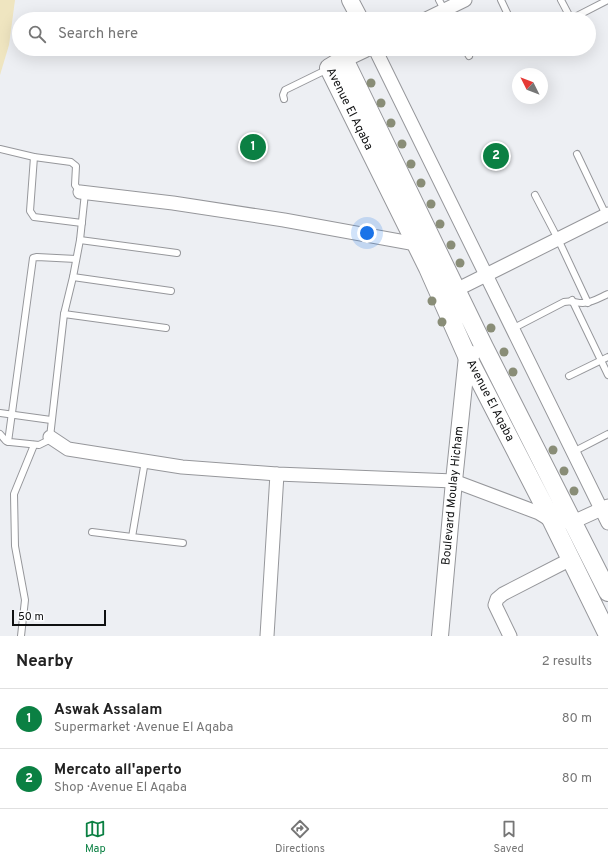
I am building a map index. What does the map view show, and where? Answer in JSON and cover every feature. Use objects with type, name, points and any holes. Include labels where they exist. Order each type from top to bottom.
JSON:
[{"type":"main road","name":"Avenue El Aqaba","points":[[337,64],[467,356],[552,521],[608,636]]},
{"type":"main road","name":"Avenue El Aqaba","points":[[337,64],[457,289],[484,347],[608,592]]},
{"type":"street","points":[[350,0],[356,12]]},
{"type":"street","points":[[444,10],[465,0]]},
{"type":"street","points":[[337,64],[352,56]]},
{"type":"street","points":[[378,56],[573,452],[604,507],[608,523]]},
{"type":"street","points":[[83,193],[173,203],[284,220],[416,244]]},
{"type":"street","points":[[441,298],[607,216]]},
{"type":"street","points":[[467,356],[484,347]]},
{"type":"street","name":"Boulevard Moulay Hicham","points":[[440,636],[467,356]]},
{"type":"street","points":[[50,437],[68,449],[182,467],[277,474],[454,481],[539,513],[552,521],[573,522],[604,507]]},
{"type":"street","points":[[267,636],[277,474]]},
{"type":"street","points":[[510,636],[495,605],[497,599],[502,594],[571,559]]},
{"type":"lane","points":[[501,0],[507,12]]},
{"type":"lane","points":[[561,0],[567,12]]},
{"type":"lane","points":[[585,12],[608,0]]},
{"type":"lane","points":[[284,99],[283,95],[285,90],[337,64]]},
{"type":"lane","points":[[0,149],[74,164],[76,166],[75,185],[83,193],[80,240],[64,314],[50,437],[43,444],[34,445],[8,442],[0,434]]},
{"type":"lane","points":[[577,154],[607,216]]},
{"type":"lane","points":[[34,157],[30,211],[32,215],[34,217],[82,223]]},
{"type":"lane","points":[[535,195],[558,239],[588,303]]},
{"type":"lane","points":[[80,240],[177,253]]},
{"type":"lane","points":[[8,442],[33,258],[76,259]]},
{"type":"lane","points":[[73,277],[172,291]]},
{"type":"lane","points":[[512,329],[564,302],[572,300],[588,303],[608,294]]},
{"type":"lane","points":[[572,300],[608,375]]},
{"type":"lane","points":[[64,314],[166,328]]},
{"type":"lane","points":[[569,376],[608,357]]},
{"type":"lane","points":[[0,413],[51,420]]},
{"type":"lane","points":[[573,452],[608,434]]},
{"type":"lane","points":[[21,636],[25,600],[15,546],[14,494],[34,445]]},
{"type":"lane","points":[[132,537],[144,461]]},
{"type":"lane","points":[[92,532],[183,543]]},
{"type":"sand","points":[[0,0],[15,0],[13,12],[12,12],[9,45],[0,75]]},
{"type":"place","name":"Aswak Assalam","points":[[253,147]]},
{"type":"place","name":"Mercato all'aperto","points":[[496,156]]}]
